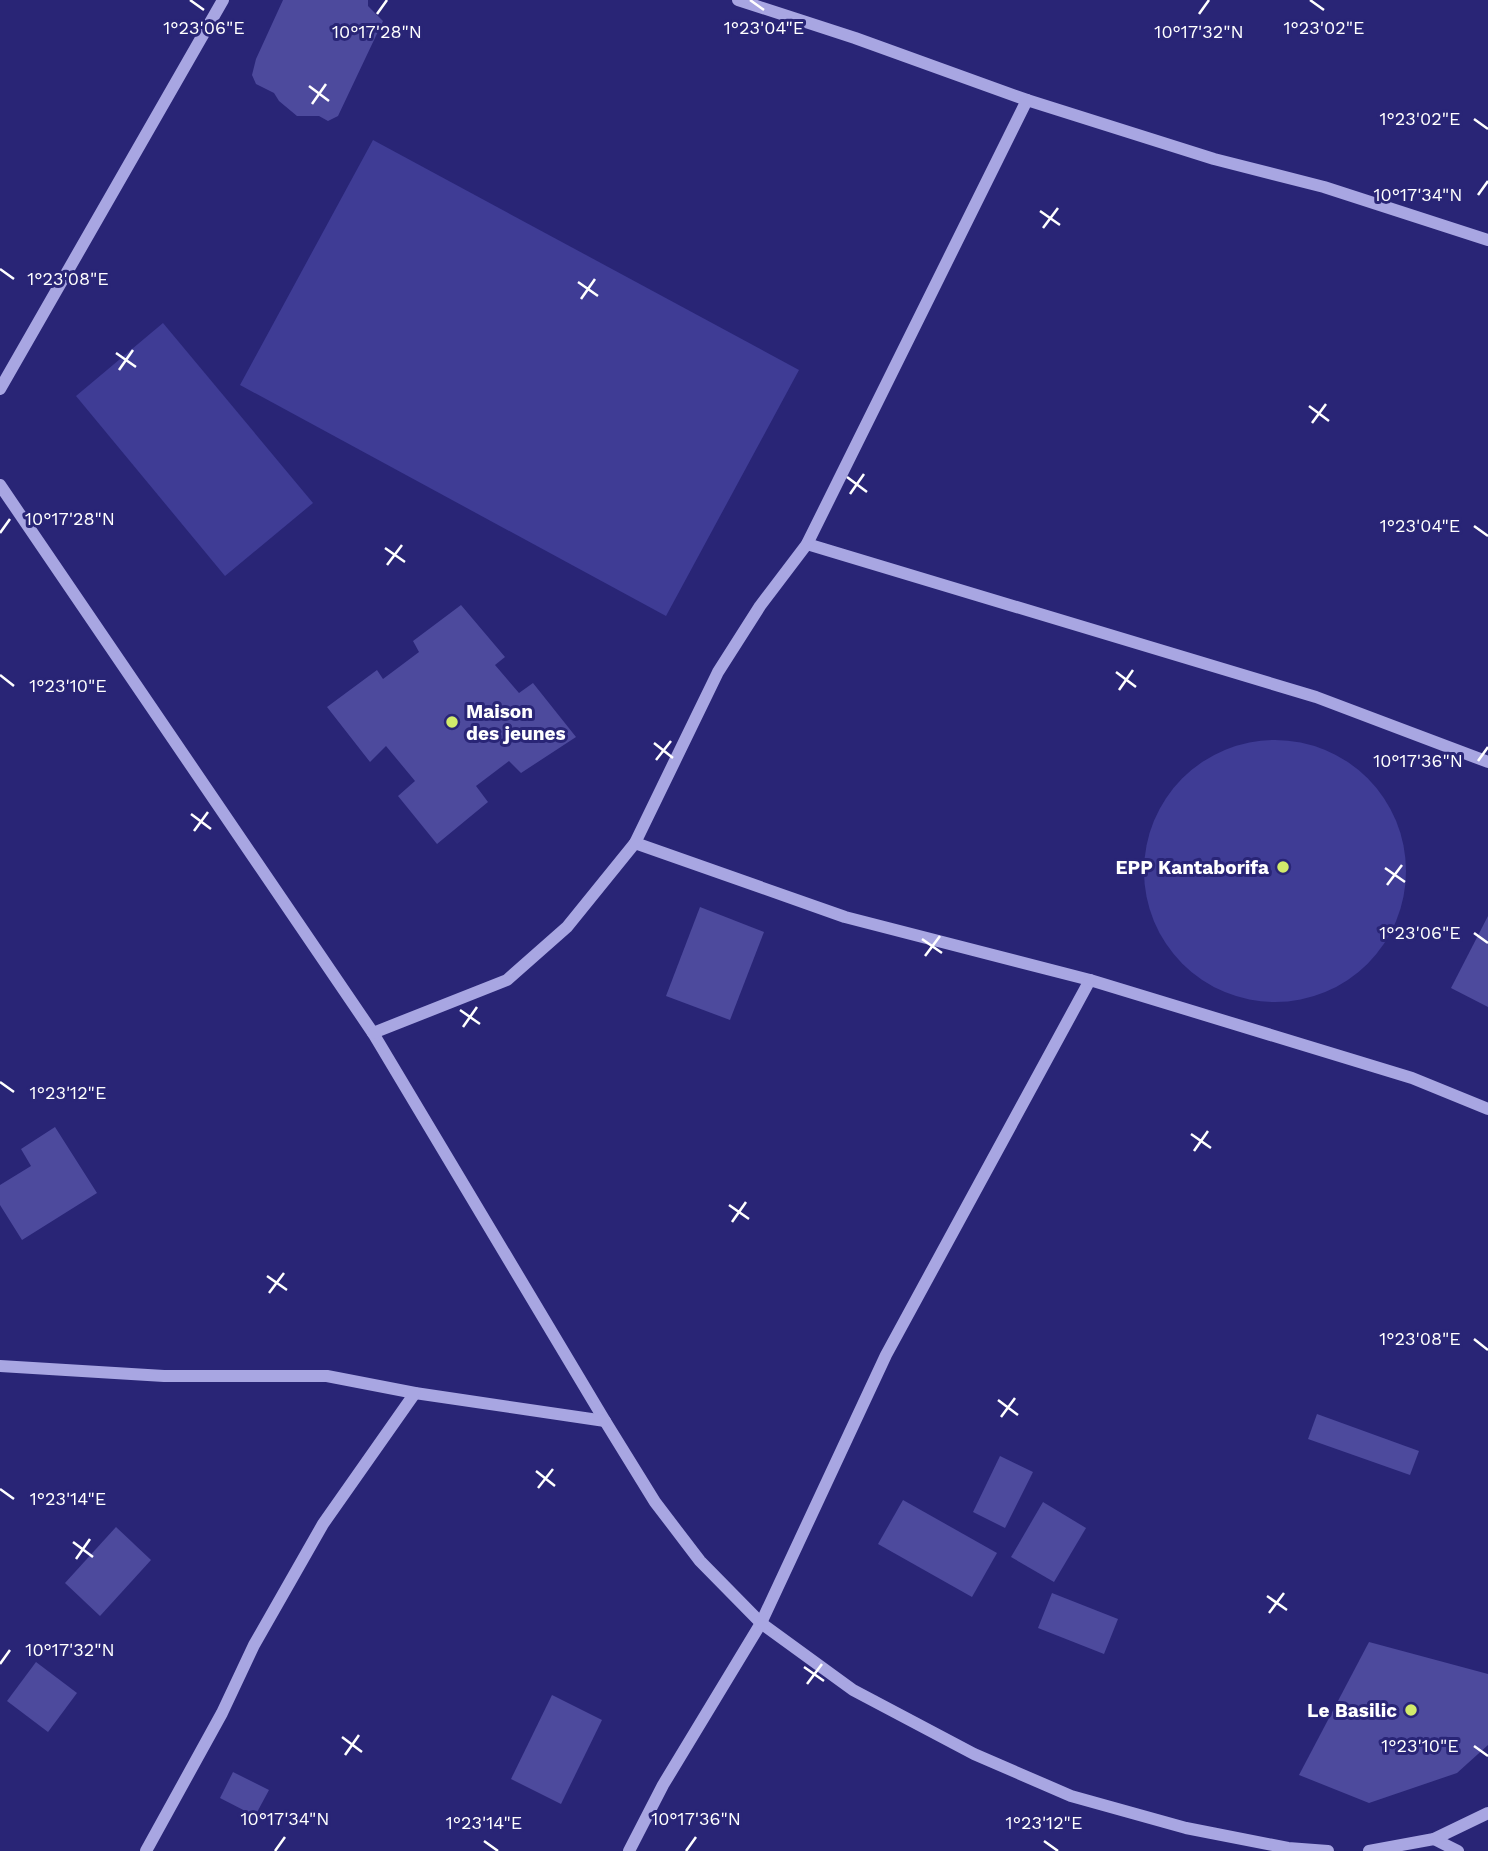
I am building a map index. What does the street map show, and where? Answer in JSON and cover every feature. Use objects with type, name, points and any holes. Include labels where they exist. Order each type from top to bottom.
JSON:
[{"type":"street","points":[[0,388],[223,0]]},
{"type":"street","points":[[738,0],[855,38],[1027,100],[1214,159],[1324,187],[1488,240]]},
{"type":"street","points":[[373,1033],[507,980],[567,926],[635,843],[718,672],[760,606],[807,544],[1027,100]]},
{"type":"street","points":[[0,485],[373,1033],[605,1422],[655,1502],[700,1562],[761,1623],[853,1690],[974,1754],[1071,1796],[1186,1828],[1288,1848],[1328,1851]]},
{"type":"street","points":[[807,544],[1317,697],[1488,762]]},
{"type":"street","points":[[635,843],[845,917],[1090,980],[1412,1078],[1488,1109]]},
{"type":"street","points":[[629,1851],[663,1785],[761,1623],[886,1354],[1090,980]]},
{"type":"street","points":[[0,1366],[164,1376],[327,1376],[415,1393],[605,1422]]},
{"type":"street","points":[[146,1851],[222,1713],[254,1645],[323,1524],[415,1393]]},
{"type":"street","points":[[1369,1851],[1434,1839],[1488,1813]]},
{"type":"street","points":[[1434,1839],[1458,1851]]},
{"type":"shaded area","points":[[373,140],[799,370],[666,616],[240,385]]},
{"type":"shaded area","points":[[163,323],[313,503],[225,576],[76,396]]},
{"type":"shaded area","points":[[1262,740],[1288,740],[1313,745],[1337,755],[1368,778],[1391,809],[1401,833],[1406,871],[1401,909],[1391,933],[1368,964],[1337,987],[1313,997],[1288,1002],[1262,1002],[1237,997],[1213,987],[1182,964],[1159,933],[1149,909],[1144,884],[1144,858],[1149,833],[1159,809],[1182,778],[1213,755],[1237,745]]},
{"type":"building","points":[[283,0],[368,0],[368,6],[383,21],[338,116],[328,121],[319,116],[297,116],[279,101],[274,93],[256,84],[252,75],[256,59]]},
{"type":"building","name":"Maison des jeunes","points":[[461,605],[505,657],[495,665],[519,693],[533,683],[576,737],[521,773],[509,761],[476,786],[488,802],[437,844],[398,796],[415,781],[386,746],[370,762],[327,707],[377,670],[383,679],[419,652],[413,641]]},
{"type":"building","points":[[700,907],[764,932],[730,1020],[666,996]]},
{"type":"building","points":[[1488,916],[1488,1007],[1451,988]]},
{"type":"building","points":[[55,1127],[97,1193],[22,1240],[0,1205],[0,1185],[31,1166],[21,1149]]},
{"type":"building","points":[[1317,1414],[1419,1451],[1410,1475],[1308,1439]]},
{"type":"building","points":[[1000,1456],[1033,1472],[1005,1528],[973,1512]]},
{"type":"building","points":[[903,1500],[997,1553],[972,1597],[878,1544]]},
{"type":"building","points":[[1043,1502],[1086,1528],[1054,1582],[1011,1557]]},
{"type":"building","points":[[116,1527],[151,1560],[100,1616],[65,1583]]},
{"type":"building","points":[[1052,1593],[1118,1619],[1104,1654],[1038,1628]]},
{"type":"building","name":"Le Basilic","points":[[1369,1642],[1488,1674],[1488,1745],[1457,1773],[1369,1803],[1299,1775]]},
{"type":"building","points":[[36,1662],[77,1693],[48,1732],[7,1701]]},
{"type":"building","points":[[552,1695],[602,1720],[561,1804],[511,1779]]},
{"type":"building","points":[[233,1772],[269,1790],[255,1816],[220,1798]]},
{"type":"place","name":"Maison des jeunes","points":[[452,722]]},
{"type":"place","name":"EPP Kantaborifa","points":[[1283,867]]},
{"type":"place","name":"Le Basilic","points":[[1411,1710]]}]
